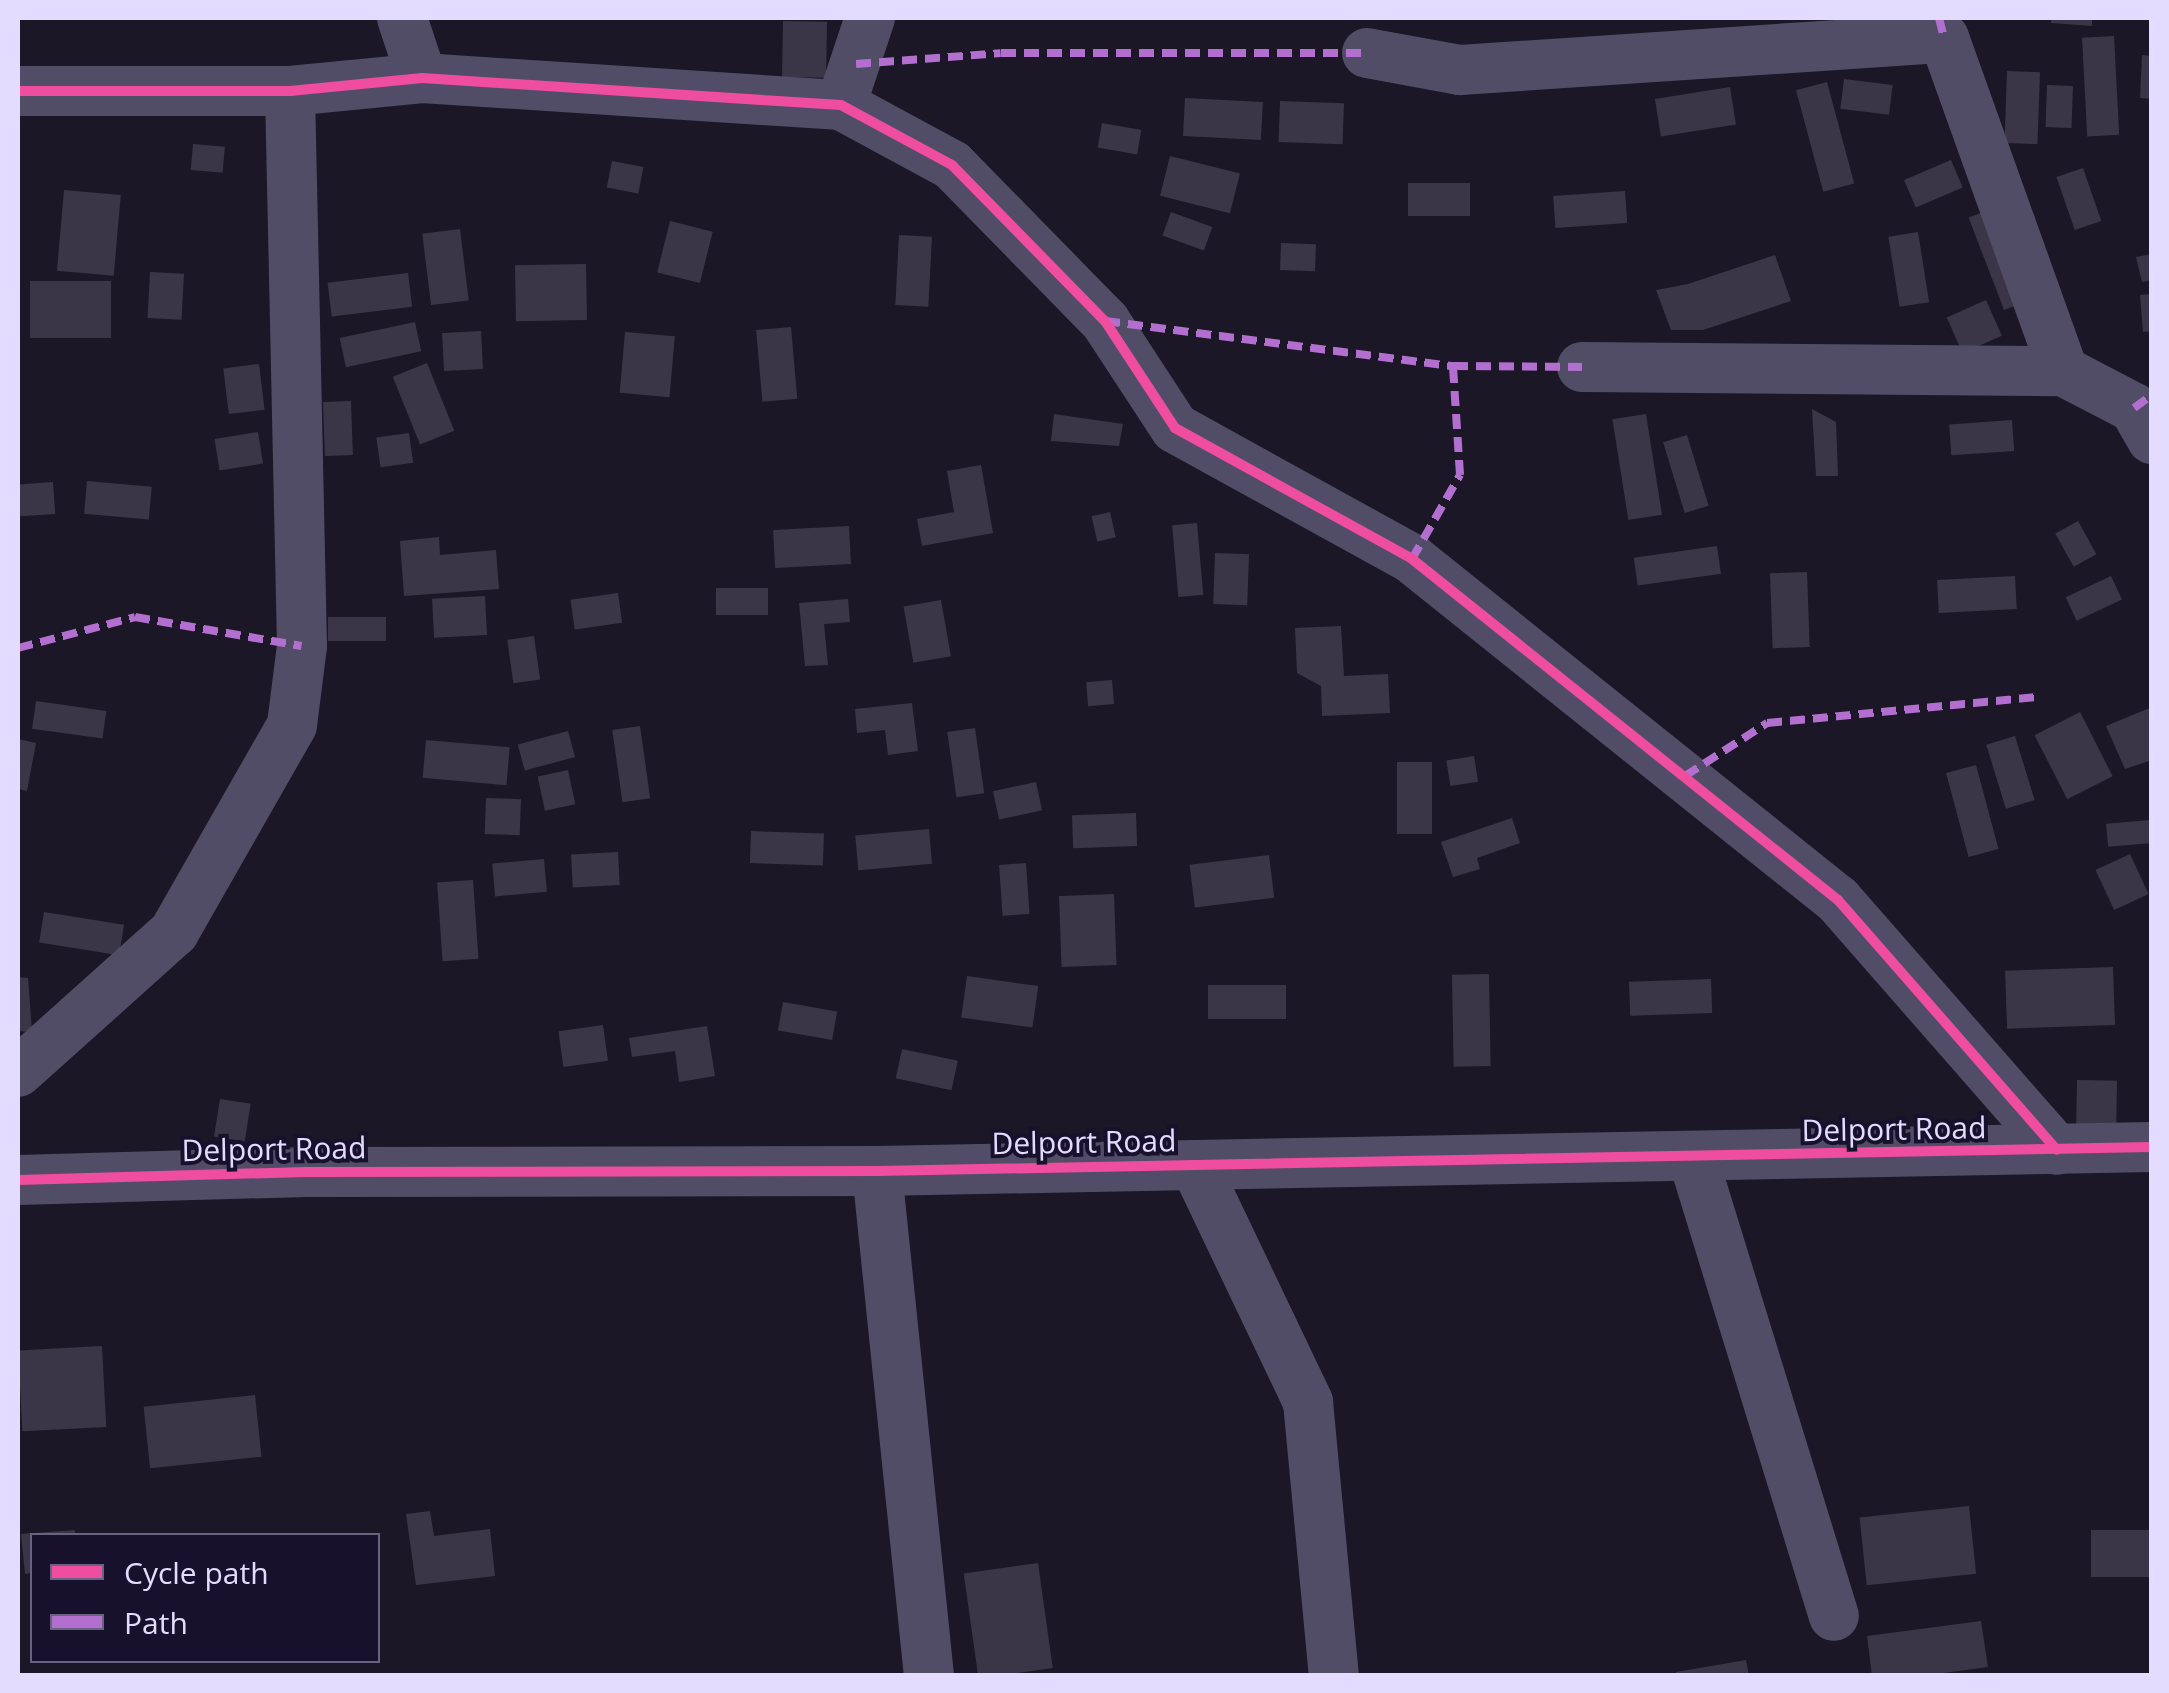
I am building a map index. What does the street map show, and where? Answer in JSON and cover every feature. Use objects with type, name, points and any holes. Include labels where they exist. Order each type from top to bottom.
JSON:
[{"type":"street","points":[[402,18],[422,78]]},
{"type":"street","points":[[841,105],[870,18]]},
{"type":"street","points":[[1367,53],[1460,70],[1944,38],[2063,371]]},
{"type":"street","points":[[18,90],[290,91],[422,78],[841,105],[952,165],[1105,321],[1174,428],[1412,559],[1838,900],[2057,1150]]},
{"type":"street","points":[[18,1072],[174,932],[292,725],[302,646],[290,91]]},
{"type":"street","points":[[1582,367],[2063,371],[2134,408],[2152,439]]},
{"type":"street","name":"Delport Road","points":[[18,1180],[306,1172],[877,1172],[2152,1147]]},
{"type":"street","points":[[1693,1158],[1834,1616]]},
{"type":"street","points":[[1195,1165],[1308,1402],[1334,1676]]},
{"type":"street","points":[[877,1172],[929,1676]]},
{"type":"building","points":[[2051,18],[2092,18],[2092,26],[2051,23]]},
{"type":"building","points":[[783,21],[827,22],[826,78],[782,77]]},
{"type":"building","points":[[2114,36],[2119,135],[2087,137],[2082,38]]},
{"type":"building","points":[[2142,55],[2152,56],[2152,99],[2140,98]]},
{"type":"building","points":[[2007,71],[2040,72],[2037,144],[2004,143]]},
{"type":"building","points":[[1844,79],[1893,85],[1889,115],[1840,109]]},
{"type":"building","points":[[1827,82],[1854,183],[1823,192],[1796,90]]},
{"type":"building","points":[[2047,85],[2073,86],[2072,128],[2046,127]]},
{"type":"building","points":[[1730,87],[1736,125],[1661,136],[1655,99]]},
{"type":"building","points":[[1185,98],[1263,102],[1261,140],[1183,136]]},
{"type":"building","points":[[1280,101],[1344,103],[1343,144],[1279,142]]},
{"type":"building","points":[[1102,123],[1141,130],[1137,155],[1098,148]]},
{"type":"building","points":[[193,144],[225,147],[223,173],[191,170]]},
{"type":"building","points":[[1170,156],[1240,173],[1230,213],[1160,196]]},
{"type":"building","points":[[1951,160],[1963,188],[1916,208],[1904,180]]},
{"type":"building","points":[[612,161],[643,167],[638,194],[607,188]]},
{"type":"building","points":[[2083,168],[2101,221],[2075,230],[2057,177]]},
{"type":"building","points":[[1408,183],[1470,183],[1470,216],[1408,216]]},
{"type":"building","points":[[64,190],[121,195],[114,276],[57,271]]},
{"type":"building","points":[[1625,191],[1627,223],[1555,228],[1553,196]]},
{"type":"building","points":[[1991,209],[2026,301],[2004,310],[1969,218]]},
{"type":"building","points":[[1171,212],[1212,227],[1204,251],[1162,235]]},
{"type":"building","points":[[670,221],[713,232],[700,283],[657,272]]},
{"type":"building","points":[[460,229],[469,300],[431,305],[422,234]]},
{"type":"building","points":[[1918,232],[1929,302],[1899,307],[1888,237]]},
{"type":"building","points":[[899,235],[932,237],[928,307],[895,305]]},
{"type":"building","points":[[1281,243],[1316,244],[1315,271],[1280,270]]},
{"type":"building","points":[[2152,254],[2152,280],[2142,282],[2136,257]]},
{"type":"building","points":[[1775,255],[1791,301],[1703,330],[1671,330],[1656,290],[1688,284]]},
{"type":"building","points":[[586,264],[587,320],[516,321],[515,265]]},
{"type":"building","points":[[150,272],[184,274],[182,320],[148,318]]},
{"type":"building","points":[[408,273],[412,307],[332,317],[328,283]]},
{"type":"building","points":[[30,281],[111,281],[111,338],[30,338]]},
{"type":"building","points":[[2152,294],[2152,331],[2143,332],[2140,295]]},
{"type":"building","points":[[1986,300],[2002,336],[1963,353],[1947,317]]},
{"type":"building","points":[[415,322],[421,351],[346,367],[340,338]]},
{"type":"building","points":[[791,327],[797,399],[762,402],[756,330]]},
{"type":"building","points":[[481,331],[483,369],[444,371],[442,333]]},
{"type":"building","points":[[625,332],[675,336],[669,397],[620,393]]},
{"type":"building","points":[[427,363],[454,431],[420,445],[393,377]]},
{"type":"building","points":[[259,364],[265,410],[229,414],[223,368]]},
{"type":"building","points":[[351,401],[353,455],[325,456],[323,402]]},
{"type":"building","points":[[1812,409],[1836,422],[1838,476],[1816,476]]},
{"type":"building","points":[[1054,414],[1123,424],[1119,446],[1051,441]]},
{"type":"building","points":[[1646,414],[1662,515],[1628,520],[1612,419]]},
{"type":"building","points":[[2012,420],[2014,451],[1951,455],[1949,424]]},
{"type":"building","points":[[258,432],[263,464],[220,470],[215,439]]},
{"type":"building","points":[[409,433],[413,463],[380,467],[376,438]]},
{"type":"building","points":[[1687,435],[1709,506],[1685,513],[1663,442]]},
{"type":"building","points":[[981,465],[993,533],[922,546],[917,519],[954,512],[947,471]]},
{"type":"building","points":[[87,481],[152,487],[149,520],[84,514]]},
{"type":"building","points":[[53,482],[55,514],[20,516],[18,484]]},
{"type":"building","points":[[1110,512],[1116,537],[1097,542],[1091,516]]},
{"type":"building","points":[[2078,521],[2096,554],[2074,567],[2055,534]]},
{"type":"building","points":[[1197,523],[1203,595],[1178,597],[1172,525]]},
{"type":"building","points":[[849,526],[851,564],[775,568],[773,530]]},
{"type":"building","points":[[439,537],[440,555],[496,550],[499,589],[404,596],[400,541]]},
{"type":"building","points":[[1717,546],[1721,574],[1638,585],[1634,558]]},
{"type":"building","points":[[1215,553],[1249,554],[1247,605],[1213,604]]},
{"type":"building","points":[[1807,572],[1810,647],[1773,648],[1770,573]]},
{"type":"building","points":[[2015,576],[2017,609],[1939,613],[1937,580]]},
{"type":"building","points":[[2111,576],[2122,600],[2077,621],[2066,597]]},
{"type":"building","points":[[716,588],[768,588],[768,615],[716,615]]},
{"type":"building","points":[[618,593],[622,623],[575,629],[570,600]]},
{"type":"building","points":[[485,596],[487,635],[434,638],[432,599]]},
{"type":"building","points":[[848,599],[850,622],[824,624],[828,665],[805,666],[799,603]]},
{"type":"building","points":[[941,600],[951,656],[913,663],[904,607]]},
{"type":"building","points":[[328,617],[386,617],[386,641],[328,641]]},
{"type":"building","points":[[1341,626],[1344,676],[1388,674],[1390,713],[1322,716],[1321,686],[1297,673],[1295,628]]},
{"type":"building","points":[[534,636],[540,680],[513,683],[507,640]]},
{"type":"building","points":[[1112,680],[1114,704],[1088,706],[1086,682]]},
{"type":"building","points":[[36,701],[106,711],[102,739],[32,729]]},
{"type":"building","points":[[912,703],[918,751],[888,755],[885,730],[857,733],[855,709]]},
{"type":"building","points":[[2152,707],[2152,760],[2125,769],[2106,726]]},
{"type":"building","points":[[2080,712],[2113,776],[2067,799],[2035,735]]},
{"type":"building","points":[[640,726],[650,798],[622,802],[612,730]]},
{"type":"building","points":[[975,728],[984,793],[956,797],[947,732]]},
{"type":"building","points":[[568,731],[575,757],[525,771],[518,744]]},
{"type":"building","points":[[2015,736],[2035,800],[2006,809],[1986,745]]},
{"type":"building","points":[[18,739],[36,743],[27,791],[18,789]]},
{"type":"building","points":[[426,740],[510,747],[506,785],[423,778]]},
{"type":"building","points":[[1474,756],[1478,782],[1450,786],[1446,760]]},
{"type":"building","points":[[1397,762],[1432,762],[1432,834],[1397,834]]},
{"type":"building","points":[[1976,765],[1999,849],[1969,857],[1946,773]]},
{"type":"building","points":[[568,770],[575,804],[545,811],[538,776]]},
{"type":"building","points":[[1036,782],[1042,810],[999,820],[993,791]]},
{"type":"building","points":[[486,798],[521,799],[520,835],[485,834]]},
{"type":"building","points":[[1136,813],[1137,846],[1073,848],[1072,815]]},
{"type":"building","points":[[1512,818],[1520,843],[1477,858],[1480,869],[1453,877],[1441,842]]},
{"type":"building","points":[[2150,820],[2152,843],[2108,847],[2106,824]]},
{"type":"building","points":[[929,829],[932,864],[858,870],[855,835]]},
{"type":"building","points":[[751,831],[824,834],[823,866],[750,863]]},
{"type":"building","points":[[618,852],[620,885],[573,887],[571,854]]},
{"type":"building","points":[[2130,854],[2149,894],[2114,910],[2096,870]]},
{"type":"building","points":[[1269,855],[1274,898],[1195,907],[1190,865]]},
{"type":"building","points":[[544,859],[547,892],[495,896],[492,864]]},
{"type":"building","points":[[1026,863],[1030,914],[1003,916],[999,865]]},
{"type":"building","points":[[473,880],[479,959],[443,961],[437,883]]},
{"type":"building","points":[[1114,894],[1116,965],[1062,967],[1059,896]]},
{"type":"building","points":[[44,912],[124,925],[119,955],[39,943]]},
{"type":"building","points":[[2113,967],[2115,1025],[2007,1029],[2005,971]]},
{"type":"building","points":[[1489,974],[1491,1066],[1454,1067],[1452,975]]},
{"type":"building","points":[[967,976],[1038,986],[1032,1028],[961,1018]]},
{"type":"building","points":[[18,977],[28,978],[32,1032],[18,1031]]},
{"type":"building","points":[[1711,979],[1712,1013],[1630,1016],[1629,982]]},
{"type":"building","points":[[1208,985],[1286,985],[1286,1019],[1208,1019]]},
{"type":"building","points":[[783,1002],[837,1012],[832,1040],[778,1031]]},
{"type":"building","points":[[603,1025],[608,1061],[563,1067],[558,1031]]},
{"type":"building","points":[[707,1026],[715,1076],[679,1082],[675,1051],[632,1057],[629,1038]]},
{"type":"building","points":[[902,1049],[958,1061],[952,1090],[896,1078]]},
{"type":"building","points":[[2077,1080],[2117,1081],[2116,1128],[2076,1127]]},
{"type":"building","points":[[220,1099],[251,1104],[245,1141],[214,1137]]},
{"type":"building","points":[[102,1346],[106,1427],[22,1431],[18,1350]]},
{"type":"building","points":[[255,1395],[261,1457],[150,1468],[144,1407]]},
{"type":"building","points":[[1969,1506],[1976,1574],[1867,1585],[1860,1517]]},
{"type":"building","points":[[430,1511],[434,1536],[490,1529],[495,1576],[416,1585],[406,1514]]},
{"type":"building","points":[[2091,1530],[2152,1530],[2152,1577],[2091,1577]]},
{"type":"building","points":[[30,1533],[30,1573],[25,1574],[21,1534]]},
{"type":"building","points":[[1038,1563],[1053,1668],[978,1676],[964,1573]]},
{"type":"building","points":[[1981,1621],[1988,1667],[1922,1676],[1872,1676],[1867,1636]]},
{"type":"building","points":[[1746,1660],[1749,1676],[1677,1676],[1676,1672]]},
{"type":"marked path","points":[[1939,18],[1944,38]]},
{"type":"marked path","points":[[856,64],[1001,53],[1367,53]]},
{"type":"marked path","points":[[1105,321],[1453,366],[1582,367]]},
{"type":"marked path","points":[[1412,559],[1460,475],[1453,366]]},
{"type":"marked path","points":[[2134,408],[2152,395]]},
{"type":"marked path","points":[[18,648],[135,617],[302,646]]},
{"type":"marked path","points":[[1685,776],[1767,723],[2035,697]]},
{"type":"cycle path","points":[[18,91],[290,91],[422,78],[841,105],[952,165],[1105,321],[1175,428],[1412,559],[1838,900],[2057,1150]]},
{"type":"cycle path","points":[[18,1180],[306,1172],[877,1171],[2152,1147]]}]
